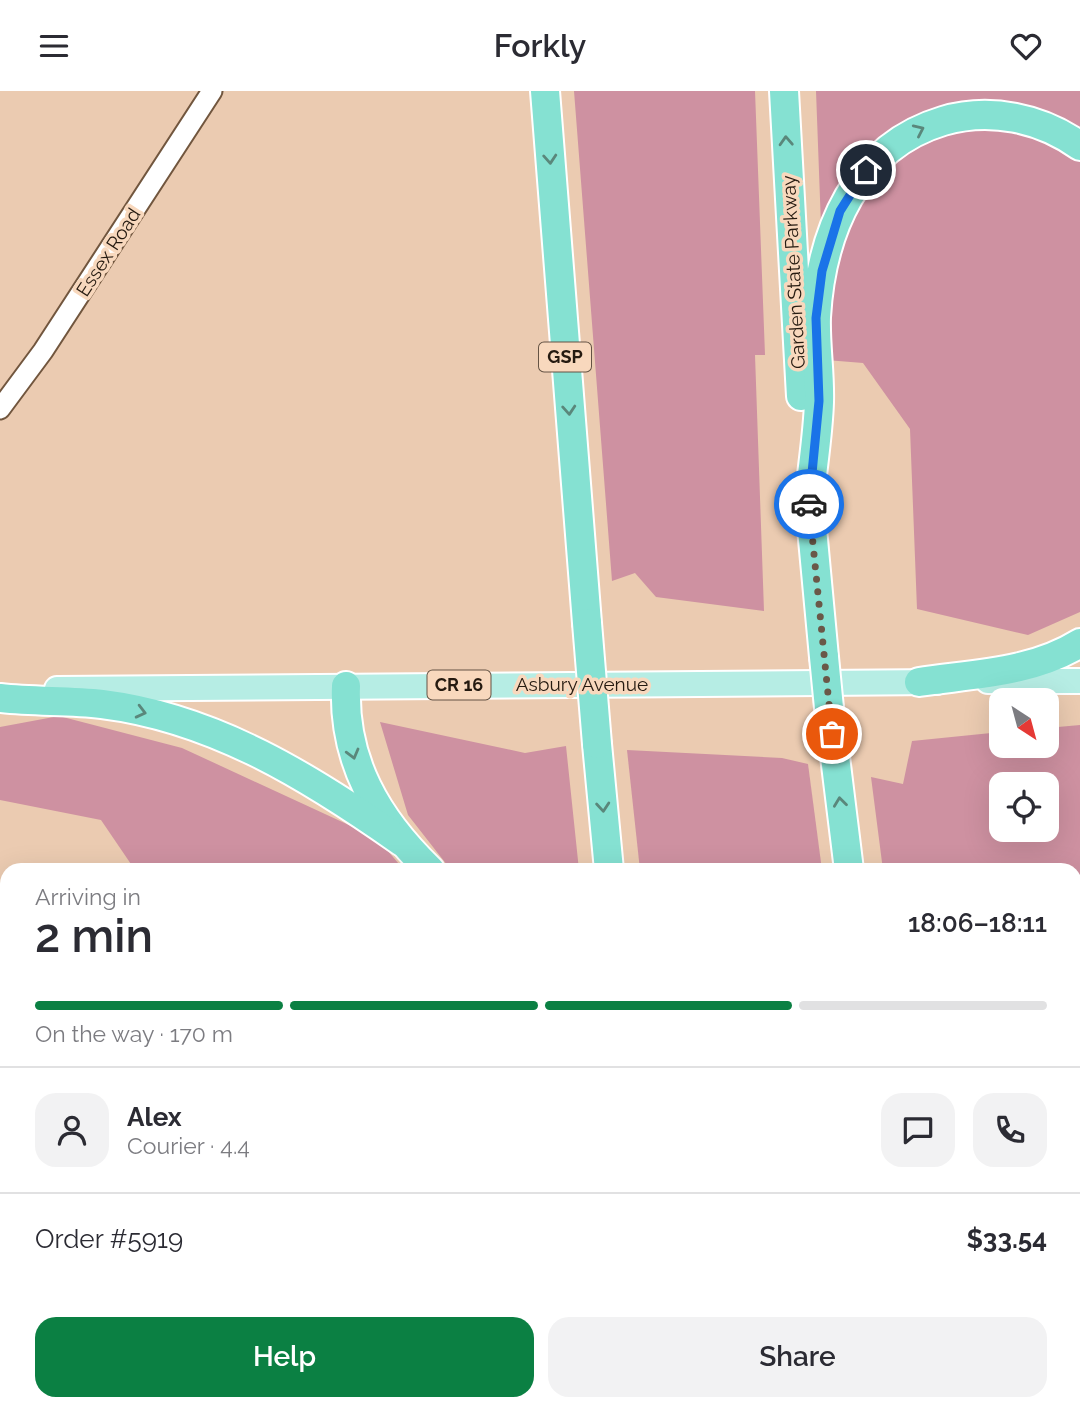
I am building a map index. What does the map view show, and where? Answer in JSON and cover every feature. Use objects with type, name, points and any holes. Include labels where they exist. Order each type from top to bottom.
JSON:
[{"type":"highway","name":"GSP","points":[[545,91],[608,863]]},
{"type":"highway","name":"Garden State Parkway","points":[[784,91],[797,354],[809,503],[829,708],[848,863]]},
{"type":"highway","points":[[809,503],[819,401],[818,294],[833,228],[857,181],[876,159],[903,138],[954,117],[989,115],[1025,120],[1053,129],[1080,146]]},
{"type":"highway","points":[[919,682],[1025,667],[1051,659],[1080,643]]},
{"type":"highway","points":[[346,686],[346,718],[356,767],[380,812],[401,842]]},
{"type":"highway","points":[[0,698],[102,704],[157,716],[257,751],[309,779],[401,842],[423,863]]},
{"type":"main road","name":"Asbury Avenue","points":[[0,691],[1080,681]]},
{"type":"street","name":"Essex Road","points":[[0,409],[43,351],[212,91]]},
{"type":"shaded area","points":[[574,91],[755,91],[765,355],[755,355],[764,611],[656,597],[635,573],[612,581]]},
{"type":"shaded area","points":[[816,91],[1080,91],[1080,612],[1028,635],[917,609],[910,429],[863,363],[826,360]]},
{"type":"shaded area","points":[[59,716],[182,748],[377,838],[398,863],[130,863],[101,820],[0,800],[0,727]]},
{"type":"shaded area","points":[[380,722],[525,753],[566,746],[578,863],[446,863],[408,815]]},
{"type":"shaded area","points":[[1080,725],[1080,863],[882,863],[871,777],[903,784],[912,741],[989,733],[989,758],[1059,758],[1059,727]]},
{"type":"shaded area","points":[[627,750],[782,758],[808,764],[821,863],[639,863]]},
{"type":"way so far","points":[[809,504],[832,734]]},
{"type":"route","points":[[809,504],[819,401],[816,318],[818,294],[833,228],[849,194],[866,170]]}]
